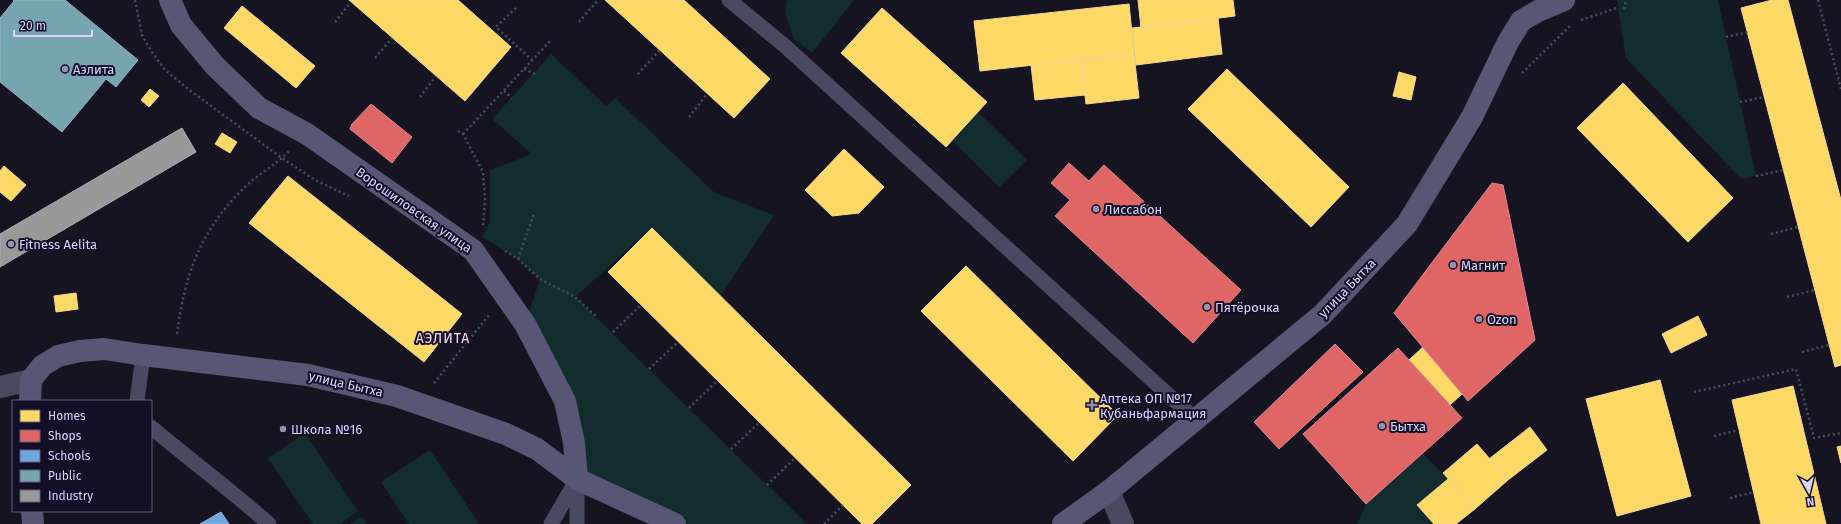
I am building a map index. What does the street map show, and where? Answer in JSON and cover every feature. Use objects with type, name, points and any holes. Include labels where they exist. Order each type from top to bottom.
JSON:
[{"type":"street","name":"Ворошиловская улица","points":[[170,0],[181,25],[216,66],[259,108],[307,134],[473,250],[525,324],[565,401],[574,443],[577,479]]},
{"type":"street","name":"улица Бытха","points":[[1063,524],[1109,491],[1323,314],[1407,224],[1472,117],[1508,42],[1520,21],[1538,11],[1564,0]]},
{"type":"street","name":"улица Бытха","points":[[0,387],[31,390],[42,366],[58,356],[80,351],[104,349],[308,375],[397,396],[506,434],[537,449],[577,479],[676,524]]},
{"type":"street","points":[[1109,491],[1123,524]]},
{"type":"lane","points":[[729,0],[785,46],[1196,420]]},
{"type":"lane","points":[[137,400],[143,355]]},
{"type":"lane","points":[[152,428],[189,459],[234,493],[269,524]]},
{"type":"lane","points":[[551,524],[577,479]]},
{"type":"lane","points":[[577,479],[577,524]]},
{"type":"path","points":[[135,0],[142,35],[151,51],[165,70],[192,92],[282,158],[315,180],[350,196]]},
{"type":"path","points":[[579,22],[598,0]]},
{"type":"path","points":[[1624,9],[1626,0]]},
{"type":"path","points":[[1818,0],[1841,89]]},
{"type":"path","points":[[335,22],[351,2]]},
{"type":"path","points":[[516,8],[496,28],[532,60]]},
{"type":"path","points":[[1726,36],[1748,32]]},
{"type":"path","points":[[375,58],[392,38]]},
{"type":"path","points":[[463,134],[552,39]]},
{"type":"path","points":[[638,74],[660,50]]},
{"type":"path","points":[[524,69],[535,74]]},
{"type":"path","points":[[420,97],[436,76]]},
{"type":"path","points":[[504,91],[512,98]]},
{"type":"path","points":[[689,117],[707,94]]},
{"type":"path","points":[[1740,102],[1764,97]]},
{"type":"path","points":[[458,130],[463,134],[483,172],[485,199],[482,230]]},
{"type":"path","points":[[174,359],[185,288],[195,256],[214,222],[242,189],[282,158],[307,134]]},
{"type":"path","points":[[1756,176],[1783,170]]},
{"type":"path","points":[[518,259],[534,214]]},
{"type":"path","points":[[1771,234],[1798,227]]},
{"type":"path","points":[[500,248],[518,259],[540,278],[575,297],[597,317]]},
{"type":"path","points":[[1787,296],[1814,290]]},
{"type":"path","points":[[613,332],[641,305]]},
{"type":"path","points":[[432,386],[494,310]]},
{"type":"path","points":[[649,369],[678,342]]},
{"type":"path","points":[[1802,352],[1829,345]]},
{"type":"path","points":[[1694,392],[1796,369],[1814,438],[1841,433]]},
{"type":"path","points":[[689,408],[718,380]]},
{"type":"path","points":[[731,449],[759,423]]},
{"type":"path","points":[[1714,436],[1739,430]]},
{"type":"path","points":[[767,485],[795,458]]},
{"type":"path","points":[[1730,498],[1754,492]]},
{"type":"path","points":[[824,524],[843,505]]},
{"type":"green space","points":[[787,0],[854,0],[812,53],[794,39],[785,12]]},
{"type":"green space","points":[[1617,0],[1718,0],[1756,176],[1741,179],[1626,58]]},
{"type":"green space","points":[[551,54],[606,106],[615,98],[715,193],[774,215],[720,297],[652,228],[575,297],[807,524],[675,524],[577,479],[574,443],[525,324],[540,279],[518,259],[482,237],[490,222],[490,170],[532,154],[492,119]]},
{"type":"green space","points":[[978,112],[1027,160],[999,187],[953,142]]},
{"type":"green space","points":[[305,433],[358,511],[340,524],[313,524],[268,458]]},
{"type":"green space","points":[[430,450],[479,524],[409,524],[381,482]]},
{"type":"green space","points":[[1423,454],[1448,479],[1417,505],[1434,524],[1357,524],[1366,504]]},
{"type":"green space","points":[[362,516],[367,524],[350,524]]},
{"type":"building: Homes","points":[[349,0],[458,0],[511,47],[465,101]]},
{"type":"building: Homes","points":[[605,0],[684,0],[770,79],[734,118]]},
{"type":"building: Homes","points":[[1138,0],[1233,0],[1235,16],[1141,28]]},
{"type":"building: Homes","points":[[1772,0],[1788,0],[1841,200],[1841,365],[1835,367],[1741,8]]},
{"type":"building: Homes","points":[[1129,4],[1134,54],[980,71],[974,21]]},
{"type":"building: Homes","points":[[242,6],[315,66],[296,88],[224,28]]},
{"type":"building: Homes","points":[[882,8],[987,102],[946,147],[841,53]]},
{"type":"building: Homes","points":[[1218,18],[1222,54],[1136,65],[1132,28]]},
{"type":"building: Homes","points":[[1134,54],[1139,98],[1086,104],[1081,60]]},
{"type":"building: Homes","points":[[1081,60],[1085,95],[1035,100],[1031,65]]},
{"type":"building: Homes","points":[[1227,69],[1349,187],[1311,227],[1188,109]]},
{"type":"building: Homes","points":[[1399,72],[1416,77],[1411,100],[1393,96]]},
{"type":"building: Homes","points":[[1623,83],[1733,198],[1688,242],[1577,128]]},
{"type":"building: Homes","points":[[150,89],[159,96],[149,107],[141,100]]},
{"type":"building: Homes","points":[[222,133],[237,142],[230,153],[215,144]]},
{"type":"building: Homes","points":[[844,149],[884,187],[859,213],[832,216],[805,190]]},
{"type":"building: Homes","points":[[4,166],[26,185],[11,201],[0,192],[0,171]]},
{"type":"building: Homes","points":[[288,176],[462,314],[424,362],[249,223]]},
{"type":"building: Homes","points":[[652,228],[911,485],[872,524],[862,524],[608,272]]},
{"type":"building: Homes","points":[[966,266],[1118,415],[1073,461],[921,311]]},
{"type":"building: Homes","points":[[76,293],[78,309],[56,312],[54,296]]},
{"type":"building: Homes","points":[[1698,316],[1707,335],[1671,353],[1662,334]]},
{"type":"building: Homes","points":[[1423,347],[1462,394],[1450,405],[1409,360]]},
{"type":"building: Homes","points":[[1660,380],[1691,496],[1617,516],[1586,399]]},
{"type":"building: Homes","points":[[1793,386],[1826,524],[1761,524],[1732,400]]},
{"type":"building: Homes","points":[[1530,427],[1547,450],[1508,480],[1489,459]]},
{"type":"building: Homes","points":[[1477,444],[1508,480],[1475,509],[1443,473]]},
{"type":"building: Homes","points":[[1841,446],[1841,463],[1837,447]]},
{"type":"building: Homes","points":[[1448,479],[1475,509],[1456,524],[1434,524],[1417,505]]},
{"type":"building: Shops","points":[[371,104],[412,137],[392,163],[350,129],[352,124]]},
{"type":"building: Shops","points":[[1069,163],[1089,181],[1104,165],[1241,290],[1193,343],[1055,216],[1070,200],[1051,183]]},
{"type":"building: Shops","points":[[1492,183],[1503,185],[1535,340],[1468,401],[1394,313]]},
{"type":"building: Shops","points":[[1335,344],[1363,372],[1279,449],[1254,422]]},
{"type":"building: Shops","name":"Бытха","points":[[1398,348],[1462,418],[1366,504],[1303,434]]},
{"type":"building: Schools","points":[[221,512],[229,524],[200,524]]},
{"type":"building: Public","name":"Аэлита","points":[[13,0],[65,0],[138,60],[116,87],[106,79],[62,132],[0,82],[0,18],[14,1]]},
{"type":"building: Public","points":[[11,236],[17,245],[7,251],[1,243]]},
{"type":"building: Industry","points":[[182,128],[196,152],[0,267],[0,234]]},
{"type":"place","name":"Аэлита","points":[[65,69]]},
{"type":"place","name":"Лиссабон","points":[[1096,209]]},
{"type":"place","name":"Fitness Aelita","points":[[11,244]]},
{"type":"place","name":"Магнит","points":[[1453,265]]},
{"type":"place","name":"Пятёрочка","points":[[1207,307]]},
{"type":"place","name":"Ozon","points":[[1479,319]]},
{"type":"place","name":"Аптека ОП №17 Кубаньфармация","points":[[1092,405]]},
{"type":"place","name":"Бытха","points":[[1382,426]]},
{"type":"place","name":"Школа №16","points":[[283,429]]},
{"type":"district","name":"АЭЛИТА","points":[[443,338]]}]
